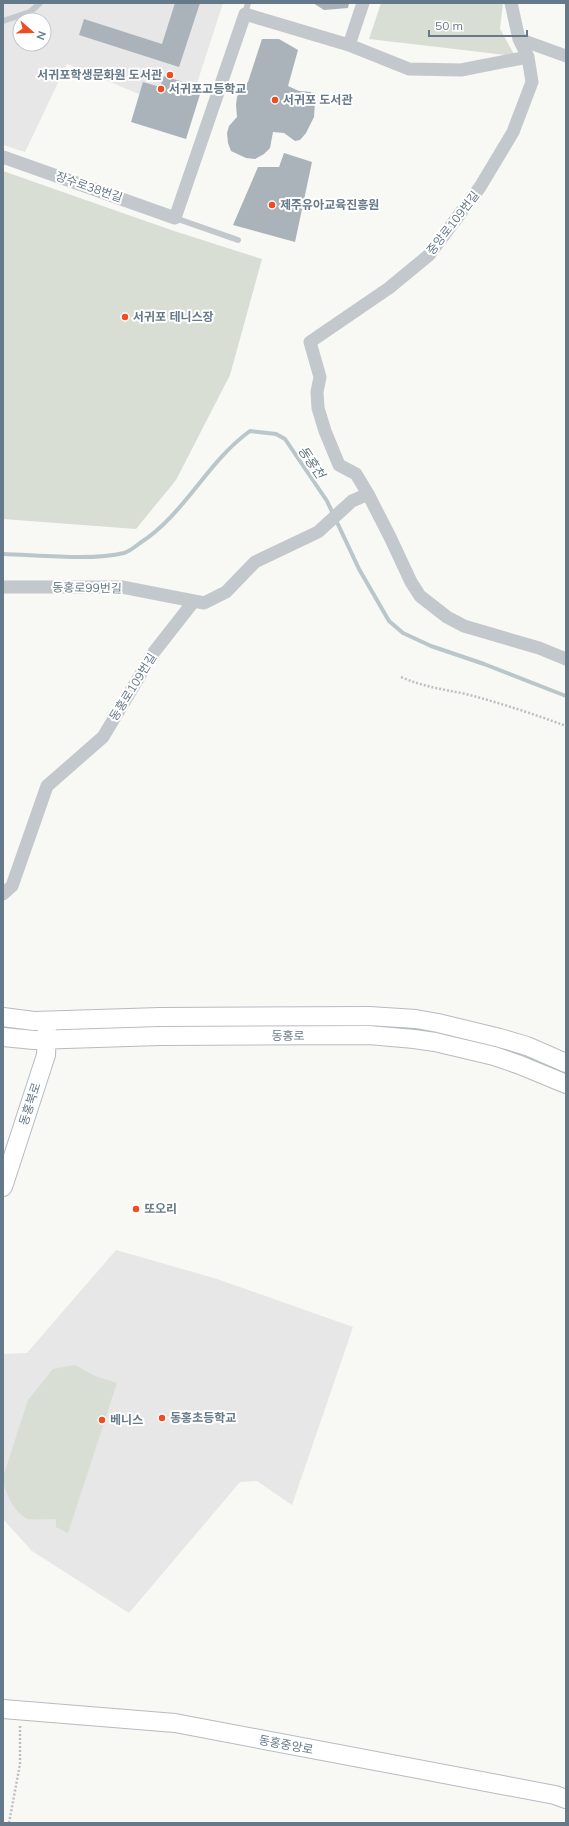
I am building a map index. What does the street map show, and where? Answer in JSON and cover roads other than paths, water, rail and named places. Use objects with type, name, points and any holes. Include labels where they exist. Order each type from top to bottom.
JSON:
[{"type":"main road","name":"동홍로","points":[[3,1017],[34,1021],[160,1016],[369,1016],[416,1019],[500,1038],[527,1046],[566,1062]]},
{"type":"main road","name":"동홍북로","points":[[3,1187],[46,1055],[48,1039],[47,1020]]},
{"type":"main road","name":"동홍로","points":[[3,1037],[34,1040],[167,1036],[369,1035],[435,1042],[494,1056],[566,1084]]},
{"type":"main road","name":"동홍중앙로","points":[[3,1709],[175,1723],[555,1795],[566,1799]]},
{"type":"street","points":[[350,45],[363,3]]},
{"type":"street","points":[[175,218],[247,8],[350,45],[409,69],[461,70],[528,58],[519,39],[512,3]]},
{"type":"street","points":[[519,39],[566,56]]},
{"type":"street","name":"중앙로109번길","points":[[368,494],[356,474],[339,465],[325,431],[318,408],[317,392],[320,377],[310,342],[388,288],[429,255],[480,187],[513,132],[532,82],[528,58]]},
{"type":"street","name":"장수로38번길","points":[[3,157],[175,218]]},
{"type":"street","points":[[194,601],[204,603],[226,592],[255,562],[318,532],[352,501],[368,494],[411,582],[420,596],[433,607],[447,618],[464,626],[539,648],[566,659]]},
{"type":"street","name":"동홍로99번길","points":[[3,587],[122,588],[194,601]]},
{"type":"street","name":"동홍로109번길","points":[[3,894],[12,886],[47,786],[103,737],[154,652],[194,601]]},
{"type":"lane","points":[[3,21],[30,12],[40,3]]},
{"type":"lane","points":[[175,218],[238,240]]},
{"type":"waterway","name":"동홍천","points":[[3,554],[97,557],[124,553],[156,531],[170,518],[208,472],[250,431],[276,434],[285,439],[327,501],[359,569],[389,621],[403,633],[431,646],[484,664],[566,696]]},
{"type":"place","name":"서귀포학생문화원 도서관","points":[[170,75]]},
{"type":"place","name":"서귀포고등학교","points":[[161,89]]},
{"type":"place","name":"서귀포 도서관","points":[[275,100]]},
{"type":"place","name":"제주유아교육진흥원","points":[[272,205]]},
{"type":"place","name":"서귀포 테니스장","points":[[125,317]]},
{"type":"place","name":"또오리","points":[[136,1209]]},
{"type":"place","name":"동홍초등학교","points":[[162,1418]]},
{"type":"place","name":"베니스","points":[[102,1420]]}]
